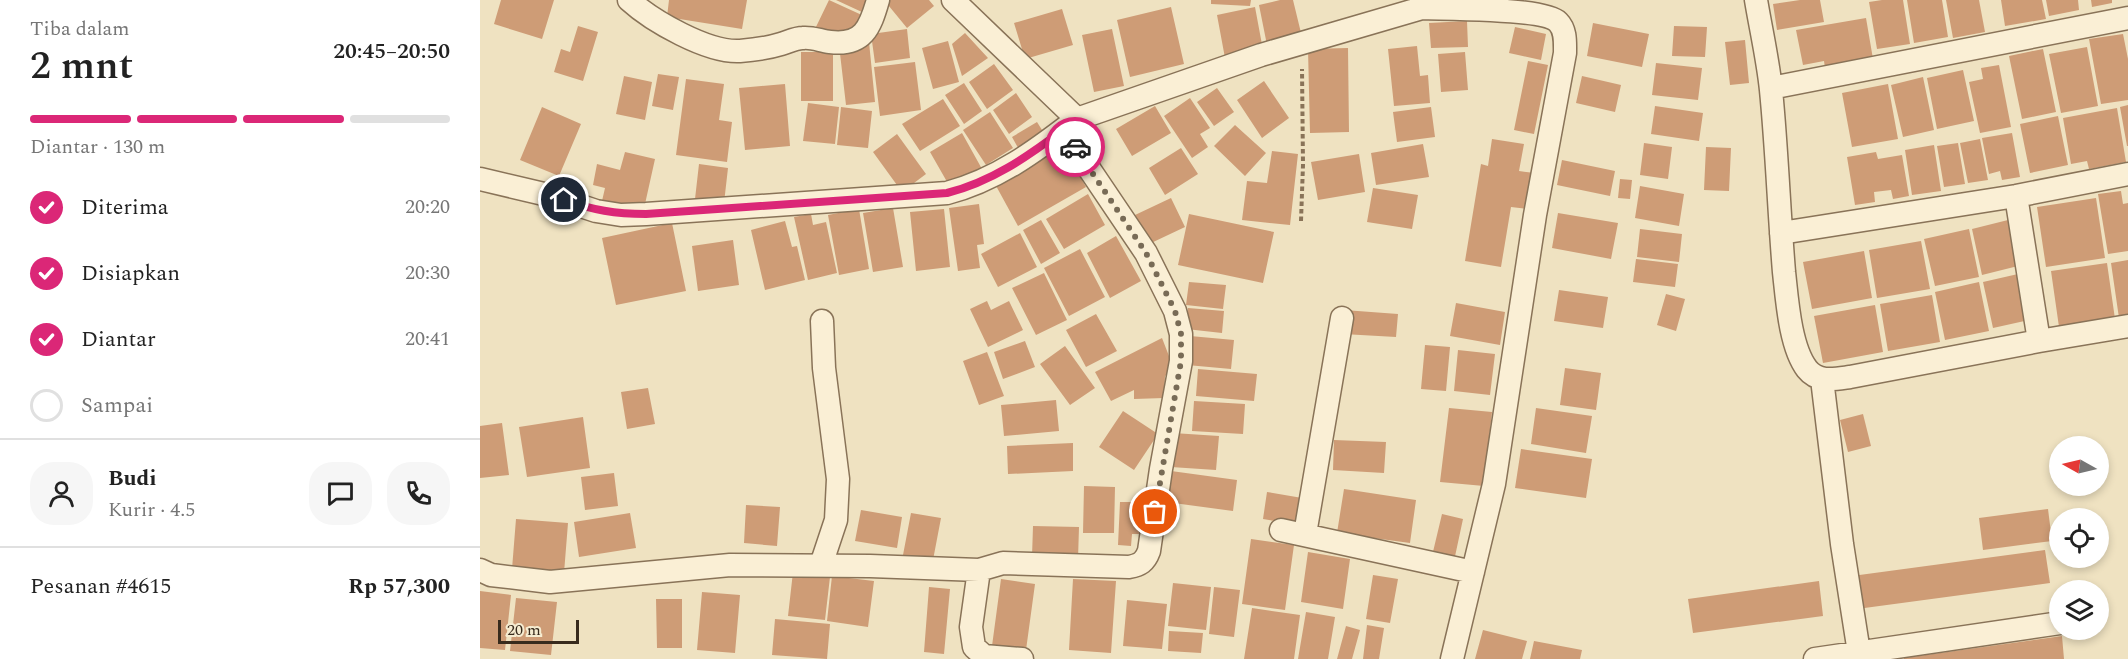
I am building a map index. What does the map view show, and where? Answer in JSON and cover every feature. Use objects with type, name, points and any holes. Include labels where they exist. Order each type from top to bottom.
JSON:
[{"type":"street","points":[[628,0],[682,36],[720,48],[739,51],[803,38],[831,43],[855,42],[864,35],[878,0]]},
{"type":"street","points":[[480,570],[491,575],[550,582],[730,565],[821,565],[980,570],[1003,563],[1129,567],[1146,561],[1181,361],[1181,334],[1175,311],[1146,253],[1070,125],[953,0]]},
{"type":"street","points":[[1756,0],[1771,88],[1789,315],[1799,352],[1807,368],[1822,379],[1850,377],[2128,326]]},
{"type":"street","points":[[480,179],[548,195],[596,211],[621,215],[947,193],[970,187],[1031,154],[1070,125],[1203,74],[1303,44],[1422,4],[1526,12],[1549,16],[1562,27],[1565,37],[1564,53],[1535,214],[1494,484],[1452,659]]},
{"type":"street","points":[[1771,88],[2128,18]]},
{"type":"street","points":[[1781,233],[2016,196],[2128,174]]},
{"type":"street","points":[[2016,196],[2039,341]]},
{"type":"street","points":[[1305,534],[1342,318]]},
{"type":"street","points":[[821,565],[836,520],[838,479],[824,368],[822,321]]},
{"type":"street","points":[[1822,379],[1842,544],[1860,656]]},
{"type":"street","points":[[1281,530],[1473,572]]},
{"type":"street","points":[[980,570],[971,627],[974,647],[984,656],[1022,659]]},
{"type":"street","points":[[1815,659],[1860,656],[2049,624]]},
{"type":"path","points":[[1301,221],[1303,44]]},
{"type":"building","points":[[501,0],[554,0],[542,39],[494,24]]},
{"type":"building","points":[[669,0],[747,0],[742,29],[667,17]]},
{"type":"building","points":[[829,0],[864,16],[854,39],[815,29]]},
{"type":"building","points":[[836,0],[865,0],[869,4],[864,13]]},
{"type":"building","points":[[884,0],[929,0],[934,6],[907,28]]},
{"type":"building","points":[[1211,0],[1251,0],[1250,6],[1211,4]]},
{"type":"building","points":[[1280,0],[1293,0],[1302,37],[1267,45],[1259,5]]},
{"type":"building","points":[[1820,0],[1824,22],[1777,30],[1773,4]]},
{"type":"building","points":[[1903,0],[1910,44],[1877,49],[1869,2]]},
{"type":"building","points":[[1907,0],[1942,0],[1948,37],[1914,43]]},
{"type":"building","points":[[1946,0],[1979,0],[1985,32],[1953,38]]},
{"type":"building","points":[[2001,0],[2042,0],[2046,19],[2005,26]]},
{"type":"building","points":[[2046,0],[2078,0],[2079,10],[2049,16]]},
{"type":"building","points":[[2091,0],[2112,0],[2112,3],[2092,7]]},
{"type":"building","points":[[1171,7],[1184,64],[1130,77],[1117,20]]},
{"type":"building","points":[[1255,7],[1263,50],[1225,58],[1217,15]]},
{"type":"building","points":[[1062,9],[1073,45],[1025,59],[1014,23]]},
{"type":"building","points":[[1866,18],[1873,59],[1825,68],[1824,61],[1803,65],[1796,30]]},
{"type":"building","points":[[1467,21],[1468,47],[1431,48],[1429,23]]},
{"type":"building","points":[[1593,23],[1649,34],[1642,67],[1587,56]]},
{"type":"building","points":[[578,26],[598,32],[583,81],[554,72],[561,49],[570,52]]},
{"type":"building","points":[[1674,26],[1707,27],[1705,57],[1672,56]]},
{"type":"building","points":[[1515,27],[1546,34],[1541,60],[1509,53]]},
{"type":"building","points":[[907,29],[910,58],[875,63],[871,34]]},
{"type":"building","points":[[1112,29],[1124,86],[1094,92],[1082,35]]},
{"type":"building","points":[[965,33],[988,58],[962,76],[952,44]]},
{"type":"building","points":[[2123,34],[2128,59],[2128,100],[2101,104],[2089,39]]},
{"type":"building","points":[[1745,40],[1749,83],[1730,85],[1725,42]]},
{"type":"building","points":[[948,41],[959,82],[933,89],[922,48]]},
{"type":"building","points":[[869,42],[875,102],[846,105],[839,45]]},
{"type":"building","points":[[1417,46],[1420,76],[1428,75],[1430,103],[1394,106],[1388,49]]},
{"type":"building","points":[[2087,47],[2098,106],[2061,113],[2049,54]]},
{"type":"building","points":[[1348,48],[1349,132],[1310,133],[1308,49]]},
{"type":"building","points":[[2043,49],[2056,112],[2022,119],[2009,56]]},
{"type":"building","points":[[801,52],[833,52],[833,101],[801,101]]},
{"type":"building","points":[[1465,52],[1468,90],[1441,92],[1438,54]]},
{"type":"building","points":[[1528,61],[1548,65],[1534,134],[1514,130]]},
{"type":"building","points":[[915,62],[921,110],[880,116],[874,67]]},
{"type":"building","points":[[1656,63],[1702,68],[1698,100],[1652,95]]},
{"type":"building","points":[[994,64],[1013,90],[987,109],[969,82]]},
{"type":"building","points":[[1999,65],[2011,127],[1980,133],[1969,82],[1983,79],[1981,68]]},
{"type":"building","points":[[1963,70],[1974,121],[1937,129],[1927,78]]},
{"type":"building","points":[[658,74],[679,77],[673,110],[652,106]]},
{"type":"building","points":[[624,76],[652,82],[645,120],[616,114]]},
{"type":"building","points":[[1582,76],[1621,85],[1615,112],[1576,103]]},
{"type":"building","points":[[1923,77],[1934,130],[1903,137],[1891,85]]},
{"type":"building","points":[[686,79],[724,84],[719,120],[732,122],[727,162],[676,155]]},
{"type":"building","points":[[1264,81],[1289,118],[1262,138],[1237,100]]},
{"type":"building","points":[[964,83],[982,111],[964,124],[945,95]]},
{"type":"building","points":[[785,84],[790,146],[745,150],[739,88]]},
{"type":"building","points":[[1888,84],[1898,139],[1852,147],[1842,93]]},
{"type":"building","points":[[1217,88],[1234,112],[1214,126],[1197,102]]},
{"type":"building","points":[[1016,93],[1032,117],[1009,134],[993,110]]},
{"type":"building","points":[[1190,98],[1210,128],[1200,134],[1208,147],[1192,158],[1164,116]]},
{"type":"building","points":[[943,99],[960,126],[920,151],[902,124]]},
{"type":"building","points":[[808,103],[839,107],[835,144],[803,141]]},
{"type":"building","points":[[2128,105],[2128,146],[2127,146],[2120,107]]},
{"type":"building","points":[[1155,106],[1171,133],[1132,156],[1116,129]]},
{"type":"building","points":[[1655,106],[1703,113],[1699,141],[1651,134]]},
{"type":"building","points":[[542,107],[581,124],[559,176],[520,160]]},
{"type":"building","points":[[841,107],[872,111],[868,148],[837,145]]},
{"type":"building","points":[[1431,107],[1435,137],[1397,142],[1393,112]]},
{"type":"building","points":[[2117,108],[2126,162],[2089,169],[2087,161],[2071,164],[2063,118]]},
{"type":"building","points":[[990,112],[1013,148],[986,165],[963,130]]},
{"type":"building","points":[[2058,116],[2068,165],[2030,173],[2020,124]]},
{"type":"building","points":[[1037,122],[1047,138],[1021,153],[1012,137]]},
{"type":"building","points":[[1235,125],[1266,153],[1245,176],[1214,146]]},
{"type":"building","points":[[962,133],[982,169],[950,187],[930,152]]},
{"type":"building","points":[[2012,133],[2020,177],[2002,180],[2000,171],[1989,174],[1982,138]]},
{"type":"building","points":[[897,134],[926,174],[902,192],[873,152]]},
{"type":"building","points":[[1492,139],[1524,144],[1519,171],[1535,173],[1529,209],[1511,207],[1501,267],[1465,261],[1481,164],[1488,166]]},
{"type":"building","points":[[1980,139],[1988,180],[1968,183],[1960,143]]},
{"type":"building","points":[[1644,143],[1672,147],[1668,179],[1640,175]]},
{"type":"building","points":[[1958,143],[1965,184],[1944,187],[1937,146]]},
{"type":"building","points":[[1423,144],[1429,177],[1376,185],[1371,153]]},
{"type":"building","points":[[1062,145],[1086,187],[1018,226],[995,184]]},
{"type":"building","points":[[1934,145],[1941,191],[1912,195],[1905,150]]},
{"type":"building","points":[[1706,147],[1731,148],[1729,191],[1704,190]]},
{"type":"building","points":[[1181,148],[1198,174],[1165,195],[1149,168]]},
{"type":"building","points":[[1272,151],[1298,154],[1290,225],[1242,220],[1247,181],[1267,183]]},
{"type":"building","points":[[625,152],[655,159],[645,204],[636,202],[634,208],[602,201],[605,188],[593,185],[597,164],[620,170]]},
{"type":"building","points":[[1876,152],[1878,159],[1902,155],[1909,196],[1893,199],[1891,190],[1874,192],[1875,202],[1855,205],[1847,157]]},
{"type":"building","points":[[1359,154],[1365,192],[1318,200],[1311,162]]},
{"type":"building","points":[[1562,160],[1615,171],[1610,196],[1557,185]]},
{"type":"building","points":[[699,164],[728,168],[724,203],[695,199]]},
{"type":"building","points":[[1620,179],[1632,180],[1630,199],[1618,198]]},
{"type":"building","points":[[1640,186],[1684,194],[1679,226],[1635,218]]},
{"type":"building","points":[[1373,188],[1418,195],[1412,229],[1367,222]]},
{"type":"building","points":[[2121,191],[2123,204],[2128,203],[2128,251],[2108,254],[2098,194]]},
{"type":"building","points":[[1088,194],[1105,225],[1064,249],[1046,219]]},
{"type":"building","points":[[1171,198],[1185,227],[1149,244],[1135,215]]},
{"type":"building","points":[[2096,198],[2105,258],[2046,267],[2037,207]]},
{"type":"building","points":[[979,204],[984,244],[977,245],[980,268],[958,271],[949,208]]},
{"type":"building","points":[[893,208],[903,267],[873,272],[863,213]]},
{"type":"building","points":[[859,209],[869,269],[839,275],[828,215]]},
{"type":"building","points":[[944,209],[950,267],[916,271],[910,212]]},
{"type":"building","points":[[1558,213],[1618,223],[1611,259],[1552,248]]},
{"type":"building","points":[[811,214],[813,225],[826,222],[837,273],[808,280],[794,217]]},
{"type":"building","points":[[1189,214],[1274,232],[1263,283],[1178,265]]},
{"type":"building","points":[[1041,220],[1060,253],[1041,264],[1023,230]]},
{"type":"building","points":[[2008,220],[2018,266],[1982,275],[1972,229]]},
{"type":"building","points":[[785,221],[792,247],[797,246],[805,280],[765,290],[751,230]]},
{"type":"building","points":[[672,223],[686,291],[616,305],[602,238]]},
{"type":"building","points":[[1640,229],[1682,234],[1679,262],[1637,257]]},
{"type":"building","points":[[1969,229],[1979,277],[1935,286],[1924,239]]},
{"type":"building","points":[[1020,233],[1037,267],[998,287],[981,254]]},
{"type":"building","points":[[1116,236],[1141,281],[1110,298],[1087,253]]},
{"type":"building","points":[[733,240],[739,285],[698,291],[692,246]]},
{"type":"building","points":[[1921,241],[1930,289],[1877,298],[1869,250]]},
{"type":"building","points":[[1080,249],[1105,297],[1069,316],[1044,268]]},
{"type":"building","points":[[1864,251],[1872,298],[1812,309],[1803,262]]},
{"type":"building","points":[[1636,259],[1678,264],[1675,287],[1633,282]]},
{"type":"building","points":[[2128,260],[2128,317],[2119,318],[2111,263]]},
{"type":"building","points":[[2107,263],[2115,319],[2059,327],[2051,271]]},
{"type":"building","points":[[1044,273],[1067,320],[1036,335],[1012,288]]},
{"type":"building","points":[[2018,274],[2029,320],[1993,328],[1983,282]]},
{"type":"building","points":[[1189,282],[1226,285],[1223,309],[1186,305]]},
{"type":"building","points":[[1979,282],[1989,331],[1945,340],[1935,292]]},
{"type":"building","points":[[1559,290],[1608,297],[1603,328],[1554,321]]},
{"type":"building","points":[[1666,294],[1685,299],[1676,331],[1657,325]]},
{"type":"building","points":[[1932,295],[1940,342],[1888,351],[1880,304]]},
{"type":"building","points":[[987,301],[991,310],[1009,301],[1023,330],[988,347],[970,309]]},
{"type":"building","points":[[1456,303],[1505,312],[1500,345],[1450,336]]},
{"type":"building","points":[[1875,305],[1883,352],[1823,363],[1814,316]]},
{"type":"building","points":[[1188,308],[1224,311],[1222,333],[1186,329]]},
{"type":"building","points":[[1344,310],[1398,314],[1396,337],[1343,334]]},
{"type":"building","points":[[1096,314],[1117,351],[1086,367],[1066,330]]},
{"type":"building","points":[[1190,336],[1234,340],[1231,369],[1187,365]]},
{"type":"building","points":[[1162,338],[1174,369],[1165,376],[1164,398],[1134,399],[1134,390],[1111,401],[1095,372]]},
{"type":"building","points":[[1025,341],[1035,367],[1003,379],[994,352]]},
{"type":"building","points":[[1425,345],[1450,347],[1446,391],[1421,389]]},
{"type":"building","points":[[1065,346],[1095,388],[1070,405],[1040,364]]},
{"type":"building","points":[[1458,350],[1495,354],[1490,395],[1454,391]]},
{"type":"building","points":[[987,352],[1004,396],[979,405],[963,361]]},
{"type":"building","points":[[1565,368],[1601,373],[1596,410],[1560,405]]},
{"type":"building","points":[[1198,369],[1257,374],[1254,401],[1196,396]]},
{"type":"building","points":[[648,388],[655,424],[627,429],[621,392]]},
{"type":"building","points":[[1056,400],[1059,431],[1004,436],[1001,405]]},
{"type":"building","points":[[1194,401],[1245,404],[1243,434],[1192,431]]},
{"type":"building","points":[[1449,408],[1492,412],[1484,486],[1440,482]]},
{"type":"building","points":[[1536,408],[1592,416],[1586,453],[1531,444]]},
{"type":"building","points":[[1123,411],[1158,434],[1134,470],[1099,447]]},
{"type":"building","points":[[1863,414],[1871,446],[1848,452],[1840,420]]},
{"type":"building","points":[[583,417],[590,468],[527,477],[519,427]]},
{"type":"building","points":[[502,423],[509,475],[480,478],[480,426]]},
{"type":"building","points":[[1173,433],[1219,436],[1216,470],[1171,467]]},
{"type":"building","points":[[1334,440],[1386,442],[1384,473],[1333,470]]},
{"type":"building","points":[[1073,443],[1073,471],[1008,474],[1007,446]]},
{"type":"building","points":[[1521,449],[1592,459],[1586,498],[1515,488]]},
{"type":"building","points":[[1171,471],[1237,480],[1233,511],[1166,502]]},
{"type":"building","points":[[614,473],[618,506],[585,510],[581,477]]},
{"type":"building","points":[[1084,486],[1115,487],[1114,533],[1083,533]]},
{"type":"building","points":[[1344,489],[1416,500],[1410,543],[1337,533]]},
{"type":"building","points":[[1267,492],[1308,499],[1304,526],[1263,519]]},
{"type":"building","points":[[1120,502],[1146,502],[1145,534],[1132,534],[1131,546],[1118,545]]},
{"type":"building","points":[[746,505],[780,507],[777,546],[744,543]]},
{"type":"building","points":[[2048,509],[2049,541],[1983,550],[1979,518]]},
{"type":"building","points":[[861,510],[902,517],[897,548],[855,541]]},
{"type":"building","points":[[630,513],[636,548],[579,557],[574,522]]},
{"type":"building","points":[[911,513],[941,518],[933,560],[903,555]]},
{"type":"building","points":[[1442,514],[1463,519],[1454,561],[1432,556]]},
{"type":"building","points":[[516,519],[568,523],[564,573],[512,569]]},
{"type":"building","points":[[1033,526],[1079,527],[1078,559],[1032,557]]},
{"type":"building","points":[[1251,539],[1294,545],[1285,610],[1242,604]]},
{"type":"building","points":[[2045,550],[2050,580],[2049,583],[1857,609],[1852,576]]},
{"type":"building","points":[[1308,552],[1350,559],[1343,609],[1301,602]]},
{"type":"building","points":[[793,572],[830,577],[825,620],[788,616]]},
{"type":"building","points":[[1373,575],[1398,579],[1390,623],[1366,619]]},
{"type":"building","points":[[832,576],[874,581],[868,627],[827,621]]},
{"type":"building","points":[[1001,579],[1035,584],[1026,650],[992,646]]},
{"type":"building","points":[[1073,579],[1116,581],[1111,653],[1069,650]]},
{"type":"building","points":[[1819,581],[1823,616],[1693,633],[1688,599]]},
{"type":"building","points":[[1173,583],[1211,587],[1206,630],[1168,626]]},
{"type":"building","points":[[929,587],[950,589],[944,654],[924,652]]},
{"type":"building","points":[[1214,587],[1240,590],[1234,637],[1209,634]]},
{"type":"building","points":[[480,591],[511,595],[505,650],[480,648]]},
{"type":"building","points":[[702,592],[740,595],[735,653],[697,650]]},
{"type":"building","points":[[516,598],[557,602],[551,655],[510,651]]},
{"type":"building","points":[[656,599],[682,599],[682,648],[657,648]]},
{"type":"building","points":[[1127,600],[1167,604],[1162,649],[1123,646]]},
{"type":"building","points":[[1252,608],[1300,615],[1294,659],[1244,659]]},
{"type":"building","points":[[1306,612],[1335,617],[1328,659],[1298,659]]},
{"type":"building","points":[[775,619],[830,624],[827,659],[772,655]]},
{"type":"building","points":[[1367,625],[1384,628],[1379,659],[1363,659]]},
{"type":"building","points":[[1346,626],[1360,630],[1352,659],[1337,659]]},
{"type":"building","points":[[1483,630],[1527,641],[1522,659],[1475,659]]},
{"type":"building","points":[[1169,631],[1203,633],[1201,653],[1168,651]]},
{"type":"building","points":[[2049,638],[2049,640],[2062,640],[2064,659],[1904,659]]},
{"type":"building","points":[[1534,641],[1582,650],[1580,659],[1530,659]]},
{"type":"way so far","points":[[1075,147],[1146,253],[1175,311],[1181,334],[1181,361],[1155,512]]},
{"type":"route","points":[[564,200],[596,211],[621,215],[947,193],[970,187],[1000,172],[1031,154],[1063,130],[1075,147]]}]
